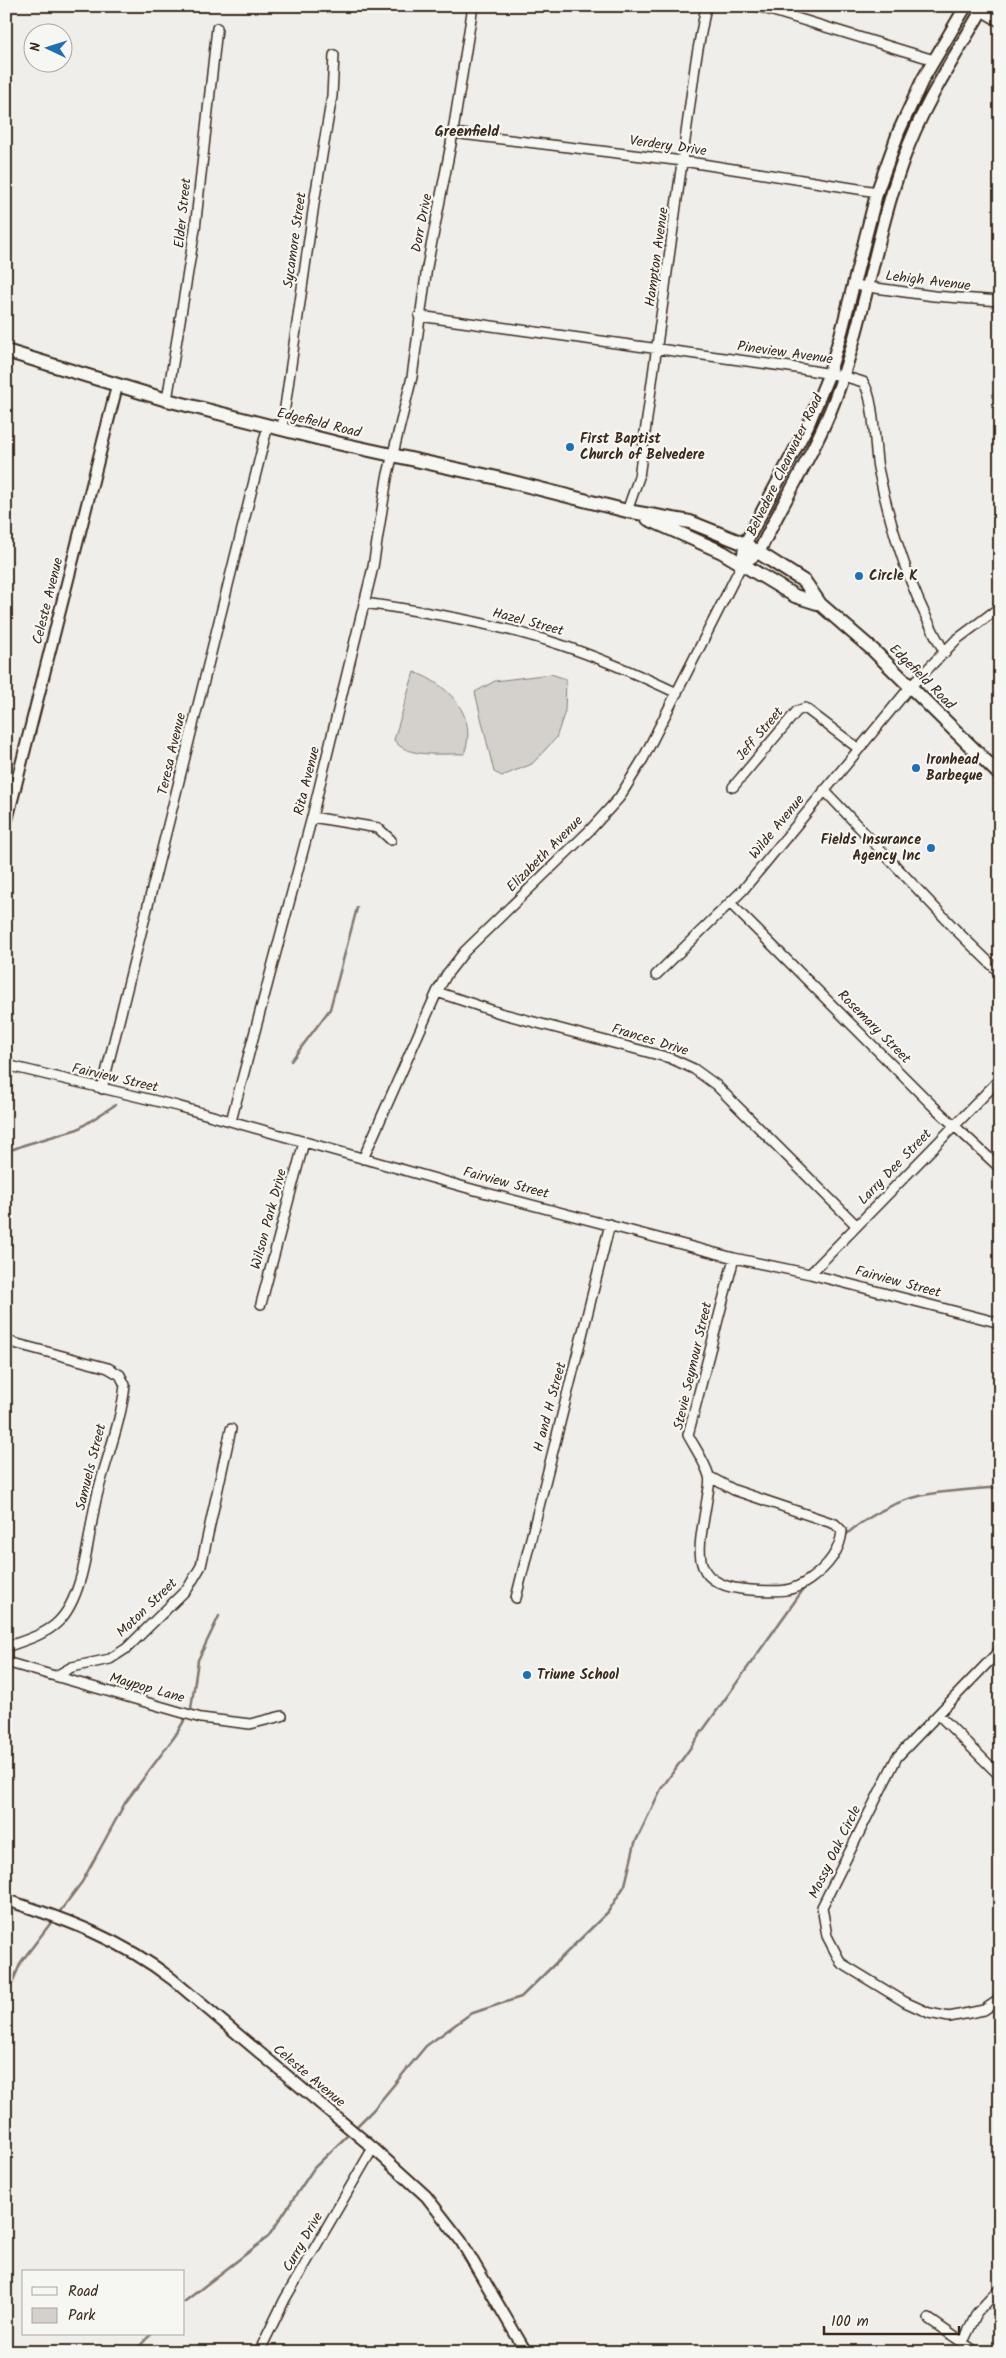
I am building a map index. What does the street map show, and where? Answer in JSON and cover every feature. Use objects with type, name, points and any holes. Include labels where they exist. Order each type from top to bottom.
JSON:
[{"type":"main road","name":"Belvedere Clearwater Road","points":[[742,564],[745,544],[808,424],[829,374],[877,192],[899,131],[934,60],[966,6]]},
{"type":"main road","name":"Belvedere Clearwater Road","points":[[742,564],[759,552],[816,441],[843,376],[869,288],[894,186],[913,134],[937,84],[980,8]]},
{"type":"main road","name":"Edgefield Road","points":[[6,351],[167,400],[268,425],[394,450],[627,511],[690,522],[745,544],[805,582],[820,604],[873,650],[1000,775]]},
{"type":"main road","name":"Edgefield Road","points":[[627,511],[722,552],[795,596],[820,604]]},
{"type":"street","name":"Dorr Drive","points":[[394,450],[412,377],[419,316],[453,133],[473,6]]},
{"type":"street","name":"Hampton Avenue","points":[[627,511],[639,477],[696,60],[706,6]]},
{"type":"street","points":[[757,6],[934,60]]},
{"type":"street","points":[[980,8],[1000,22]]},
{"type":"street","name":"Elder Street","points":[[167,400],[194,239],[217,28]]},
{"type":"street","name":"Sycamore Street","points":[[282,428],[315,197],[332,96],[334,54]]},
{"type":"street","name":"Verdery Drive","points":[[453,133],[683,160],[877,192]]},
{"type":"street","name":"Lehigh Avenue","points":[[854,285],[1000,301]]},
{"type":"street","name":"Pineview Avenue","points":[[419,316],[657,348],[843,376],[863,382],[867,387],[878,466],[896,540],[914,588],[945,653]]},
{"type":"street","name":"Celeste Avenue","points":[[6,824],[8,808],[117,386]]},
{"type":"street","name":"Teresa Avenue","points":[[102,1089],[268,425]]},
{"type":"street","name":"Rita Avenue","points":[[231,1121],[312,816],[373,567],[394,450]]},
{"type":"street","name":"Elizabeth Avenue","points":[[363,1159],[437,992],[447,974],[465,951],[583,837],[619,798],[643,759],[742,564]]},
{"type":"street","name":"Hazel Street","points":[[364,603],[423,611],[517,632],[560,644],[596,657],[677,693]]},
{"type":"street","name":"Wilde Avenue","points":[[656,975],[743,890],[910,687],[956,640],[1000,607]]},
{"type":"street","name":"Jeff Street","points":[[734,787],[797,711],[805,708],[859,750]]},
{"type":"street","points":[[824,790],[958,932],[1000,973]]},
{"type":"street","points":[[312,816],[378,828],[391,840]]},
{"type":"street","name":"Rosemary Street","points":[[730,903],[954,1126],[1000,1168]]},
{"type":"street","name":"Frances Drive","points":[[437,992],[500,1013],[670,1058],[694,1069],[716,1085],[857,1226]]},
{"type":"street","name":"Fairview Street","points":[[6,1065],[231,1121],[363,1159],[734,1258],[810,1274],[1000,1323]]},
{"type":"street","name":"Larry Dee Street","points":[[810,1274],[1000,1079]]},
{"type":"street","name":"Wilson Park Drive","points":[[261,1304],[304,1142]]},
{"type":"street","name":"H and H Street","points":[[516,1598],[610,1224]]},
{"type":"street","name":"Stevie Seymour Street","points":[[710,1477],[688,1436],[734,1258]]},
{"type":"street","name":"Samuels Street","points":[[6,1341],[108,1368],[120,1375],[125,1385],[96,1500],[86,1560],[69,1606],[59,1622],[51,1628],[6,1647]]},
{"type":"street","name":"Moton Street","points":[[56,1676],[72,1667],[110,1659],[127,1648],[188,1588],[200,1566],[231,1429]]},
{"type":"street","points":[[710,1477],[734,1490],[835,1524],[842,1531],[841,1541],[826,1568],[796,1589],[777,1592],[737,1589],[712,1580],[704,1572],[700,1562],[700,1549],[710,1477]]},
{"type":"street","name":"Mossy Oak Circle","points":[[1000,1650],[897,1757],[822,1907],[827,1936],[841,1963],[929,2013],[950,2017],[967,2014],[984,2010],[1000,1999]]},
{"type":"street","name":"Maypop Lane","points":[[6,1662],[201,1718],[229,1723],[256,1724],[282,1716]]},
{"type":"street","points":[[939,1715],[1000,1776]]},
{"type":"street","name":"Celeste Avenue","points":[[6,1900],[87,1929],[148,1961],[373,2148],[426,2196],[451,2227],[526,2352]]},
{"type":"street","name":"Curry Drive","points":[[258,2352],[285,2299],[373,2148]]},
{"type":"street","points":[[963,2342],[977,2313],[1000,2288]]},
{"type":"street","points":[[929,2319],[976,2352]]},
{"type":"green space","points":[[414,672],[427,677],[449,693],[457,703],[464,715],[467,727],[468,740],[464,754],[416,753],[400,746],[394,740]]},
{"type":"green space","points":[[551,674],[566,679],[565,711],[556,738],[532,764],[502,776],[494,772],[475,692],[495,681]]},
{"type":"waterway","points":[[291,1061],[330,1009],[357,908]]},
{"type":"waterway","points":[[6,1152],[78,1129],[115,1105]]},
{"type":"waterway","points":[[844,1537],[869,1518],[885,1509],[916,1497],[948,1491],[1000,1487]]},
{"type":"waterway","points":[[820,1566],[829,1555]]},
{"type":"waterway","points":[[355,2128],[373,2110],[426,2046],[470,2014],[521,1997],[608,1912],[625,1885],[635,1843],[661,1789],[805,1587]]},
{"type":"waterway","points":[[58,1914],[82,1882],[125,1803],[175,1736],[191,1709],[198,1660],[219,1616]]},
{"type":"waterway","points":[[6,1997],[21,1962],[53,1920]]},
{"type":"waterway","points":[[185,2301],[268,2237],[314,2168],[351,2132]]},
{"type":"waterway","points":[[134,2352],[149,2336]]},
{"type":"place","name":"First Baptist Church of Belvedere","points":[[570,447]]},
{"type":"place","name":"Circle K","points":[[859,576]]},
{"type":"place","name":"Ironhead Barbeque","points":[[916,768]]},
{"type":"place","name":"Fields Insurance Agency Inc","points":[[931,848]]},
{"type":"place","name":"Triune School","points":[[527,1675]]},
{"type":"district","name":"Greenfield","points":[[467,132]]}]
